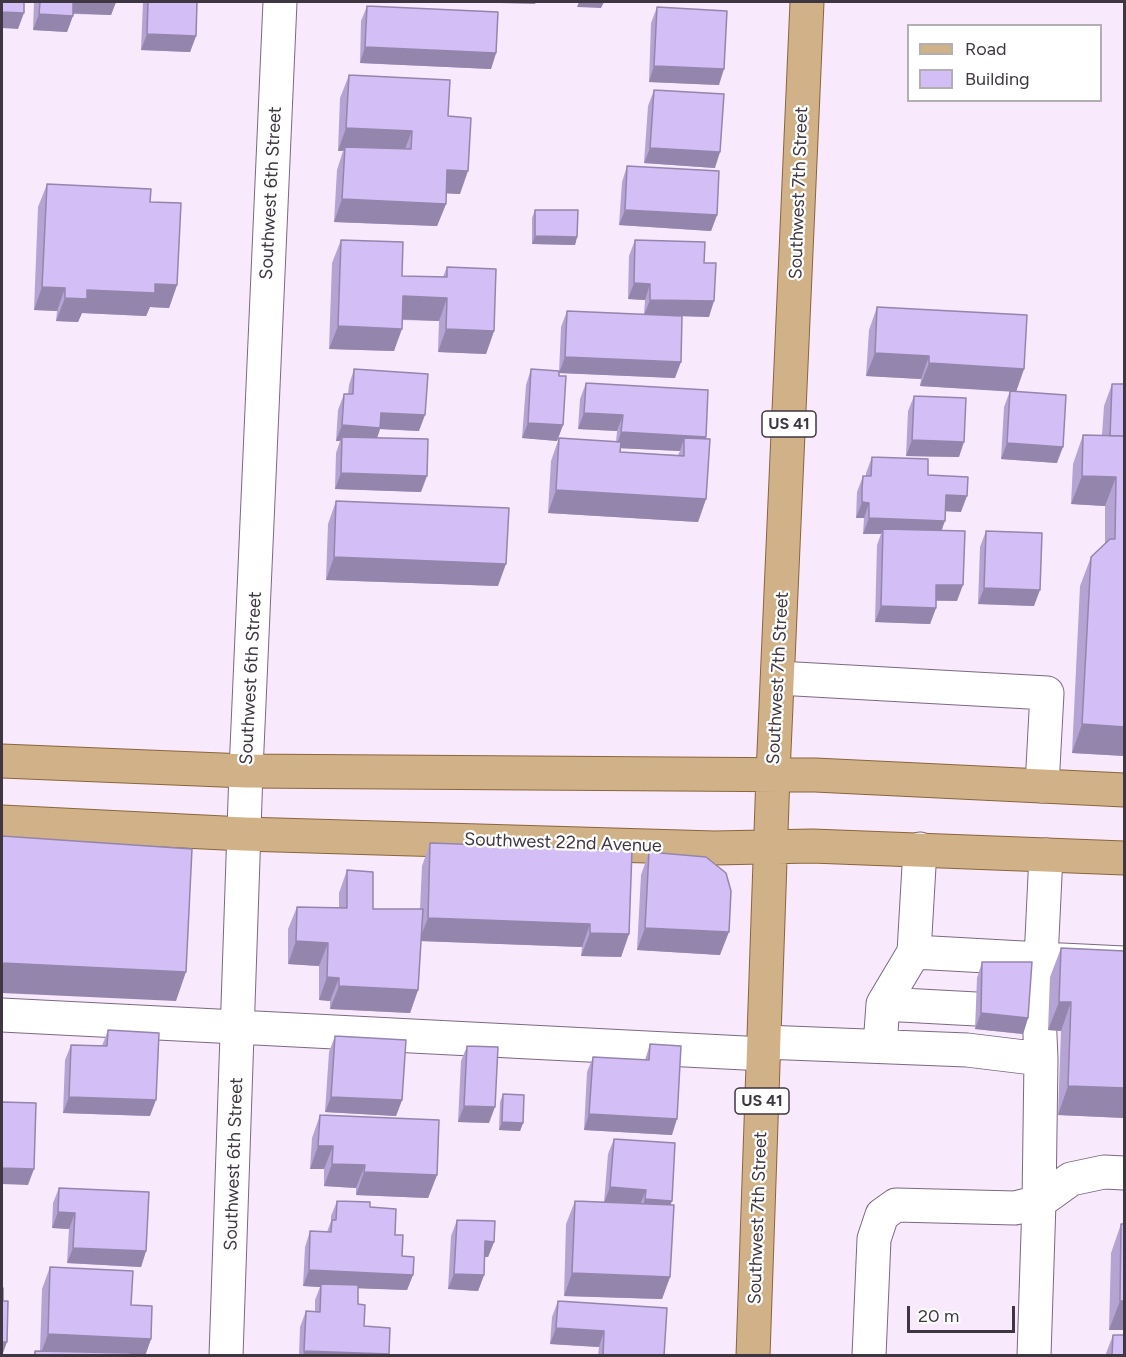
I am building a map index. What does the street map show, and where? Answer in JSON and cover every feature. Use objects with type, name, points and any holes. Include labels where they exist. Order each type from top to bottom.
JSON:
[{"type":"main road","name":"Southwest 7th Street","points":[[753,1356],[773,774],[807,2]]},
{"type":"main road","points":[[2,761],[246,771],[773,774],[1125,790]]},
{"type":"main road","name":"Southwest 22nd Avenue","points":[[2,822],[244,834],[714,848],[771,846],[920,849],[1125,858]]},
{"type":"street","name":"Southwest 6th Street","points":[[226,1356],[246,771],[280,2]]},
{"type":"street","points":[[778,678],[1047,693],[1042,786]]},
{"type":"street","points":[[880,1046],[883,1004],[914,952],[920,849]]},
{"type":"street","points":[[1034,1356],[1041,1059],[1031,1011],[1041,958],[1046,855]]},
{"type":"street","points":[[914,952],[1125,963]]},
{"type":"street","points":[[883,1004],[976,1009]]},
{"type":"street","points":[[2,1015],[764,1048],[880,1046],[967,1050],[1041,1059]]},
{"type":"street","points":[[869,1356],[874,1239],[882,1215],[896,1205],[1015,1208],[1039,1202],[1071,1179],[1104,1172],[1125,1173]]},
{"type":"building","points":[[2,2],[24,2],[24,13],[2,12]]},
{"type":"building","points":[[40,2],[73,2],[73,16],[39,14]]},
{"type":"building","points":[[148,2],[197,2],[196,36],[147,34]]},
{"type":"building","points":[[367,6],[498,12],[496,53],[365,47]]},
{"type":"building","points":[[657,7],[727,11],[724,69],[654,66]]},
{"type":"building","points":[[349,75],[450,80],[448,116],[471,118],[468,171],[447,170],[446,204],[342,199],[345,147],[411,149],[412,131],[346,128]]},
{"type":"building","points":[[654,90],[724,94],[720,152],[650,148]]},
{"type":"building","points":[[627,166],[719,171],[717,215],[625,210]]},
{"type":"building","points":[[47,184],[151,189],[150,202],[181,203],[177,285],[155,284],[155,293],[87,290],[87,299],[65,298],[65,288],[42,287]]},
{"type":"building","points":[[535,210],[578,210],[577,237],[535,236]]},
{"type":"building","points":[[341,240],[403,242],[402,276],[447,277],[447,267],[496,269],[494,331],[446,329],[447,298],[403,296],[402,329],[338,326]]},
{"type":"building","points":[[635,240],[705,242],[704,263],[716,263],[714,301],[650,300],[650,284],[634,283]]},
{"type":"building","points":[[877,307],[1027,315],[1024,369],[929,363],[929,356],[875,353]]},
{"type":"building","points":[[567,311],[682,316],[681,362],[565,357]]},
{"type":"building","points":[[354,369],[428,374],[425,415],[381,413],[380,428],[342,425],[344,394],[353,394]]},
{"type":"building","points":[[531,369],[559,371],[559,376],[566,376],[563,425],[528,423]]},
{"type":"building","points":[[586,383],[708,390],[706,437],[621,432],[623,415],[584,413]]},
{"type":"building","points":[[1112,384],[1125,384],[1125,436],[1110,436]]},
{"type":"building","points":[[1010,391],[1066,395],[1063,447],[1007,443]]},
{"type":"building","points":[[914,396],[966,398],[964,442],[912,440]]},
{"type":"building","points":[[1083,435],[1125,436],[1125,727],[1082,724],[1091,557],[1110,539],[1115,539],[1116,477],[1082,476]]},
{"type":"building","points":[[342,437],[428,439],[427,476],[341,473]]},
{"type":"building","points":[[559,438],[621,442],[620,452],[684,456],[684,438],[710,439],[706,499],[556,490]]},
{"type":"building","points":[[872,457],[928,459],[928,475],[968,477],[967,496],[946,495],[945,521],[869,518],[869,503],[862,502],[862,489],[863,476],[871,476]]},
{"type":"building","points":[[336,501],[509,508],[506,564],[334,557]]},
{"type":"building","points":[[883,529],[965,531],[963,585],[936,585],[936,608],[881,606]]},
{"type":"building","points":[[986,531],[1042,533],[1040,590],[984,588]]},
{"type":"building","points":[[2,836],[192,849],[186,972],[2,963]]},
{"type":"building","points":[[430,843],[632,850],[629,934],[590,933],[590,924],[428,918]]},
{"type":"building","points":[[649,852],[706,857],[726,873],[731,891],[729,932],[645,928]]},
{"type":"building","points":[[347,870],[373,872],[373,909],[423,909],[418,990],[339,986],[339,978],[327,977],[328,943],[296,941],[297,907],[347,908]]},
{"type":"building","points":[[1061,948],[1125,951],[1125,1088],[1068,1086],[1071,1002],[1059,1002]]},
{"type":"building","points":[[982,962],[1032,962],[1028,1018],[981,1013]]},
{"type":"building","points":[[108,1030],[159,1033],[156,1100],[69,1097],[71,1045],[107,1046]]},
{"type":"building","points":[[335,1036],[406,1040],[402,1100],[331,1097]]},
{"type":"building","points":[[650,1044],[681,1046],[677,1119],[589,1114],[593,1057],[649,1060]]},
{"type":"building","points":[[467,1046],[498,1047],[495,1107],[464,1106]]},
{"type":"building","points":[[503,1094],[524,1095],[523,1123],[502,1122]]},
{"type":"building","points":[[2,1102],[36,1103],[34,1169],[2,1168]]},
{"type":"building","points":[[320,1115],[439,1120],[437,1175],[364,1172],[365,1165],[332,1164],[333,1146],[318,1146]]},
{"type":"building","points":[[614,1139],[675,1143],[672,1201],[645,1199],[646,1190],[610,1187]]},
{"type":"building","points":[[59,1188],[149,1192],[146,1251],[73,1248],[75,1213],[58,1212]]},
{"type":"building","points":[[337,1201],[370,1202],[370,1207],[396,1209],[395,1235],[403,1235],[402,1256],[414,1257],[413,1275],[309,1270],[310,1231],[331,1232],[332,1220],[336,1220]]},
{"type":"building","points":[[575,1201],[674,1205],[670,1277],[572,1273]]},
{"type":"building","points":[[457,1220],[495,1221],[494,1242],[485,1241],[484,1275],[454,1274]]},
{"type":"building","points":[[1121,1224],[1125,1224],[1125,1301],[1120,1301]]},
{"type":"building","points":[[50,1267],[133,1271],[131,1305],[152,1306],[151,1339],[48,1334]]},
{"type":"building","points":[[321,1284],[358,1285],[358,1304],[365,1305],[364,1326],[390,1328],[389,1354],[304,1351],[306,1311],[320,1312]]},
{"type":"building","points":[[2,1288],[3,1301],[8,1301],[7,1342],[2,1342]]},
{"type":"building","points":[[558,1301],[667,1308],[664,1356],[603,1356],[604,1331],[556,1328]]},
{"type":"building","points":[[1113,1335],[1125,1335],[1125,1356],[1112,1356]]},
{"type":"building","points":[[35,1351],[131,1353],[131,1356],[35,1356]]}]
